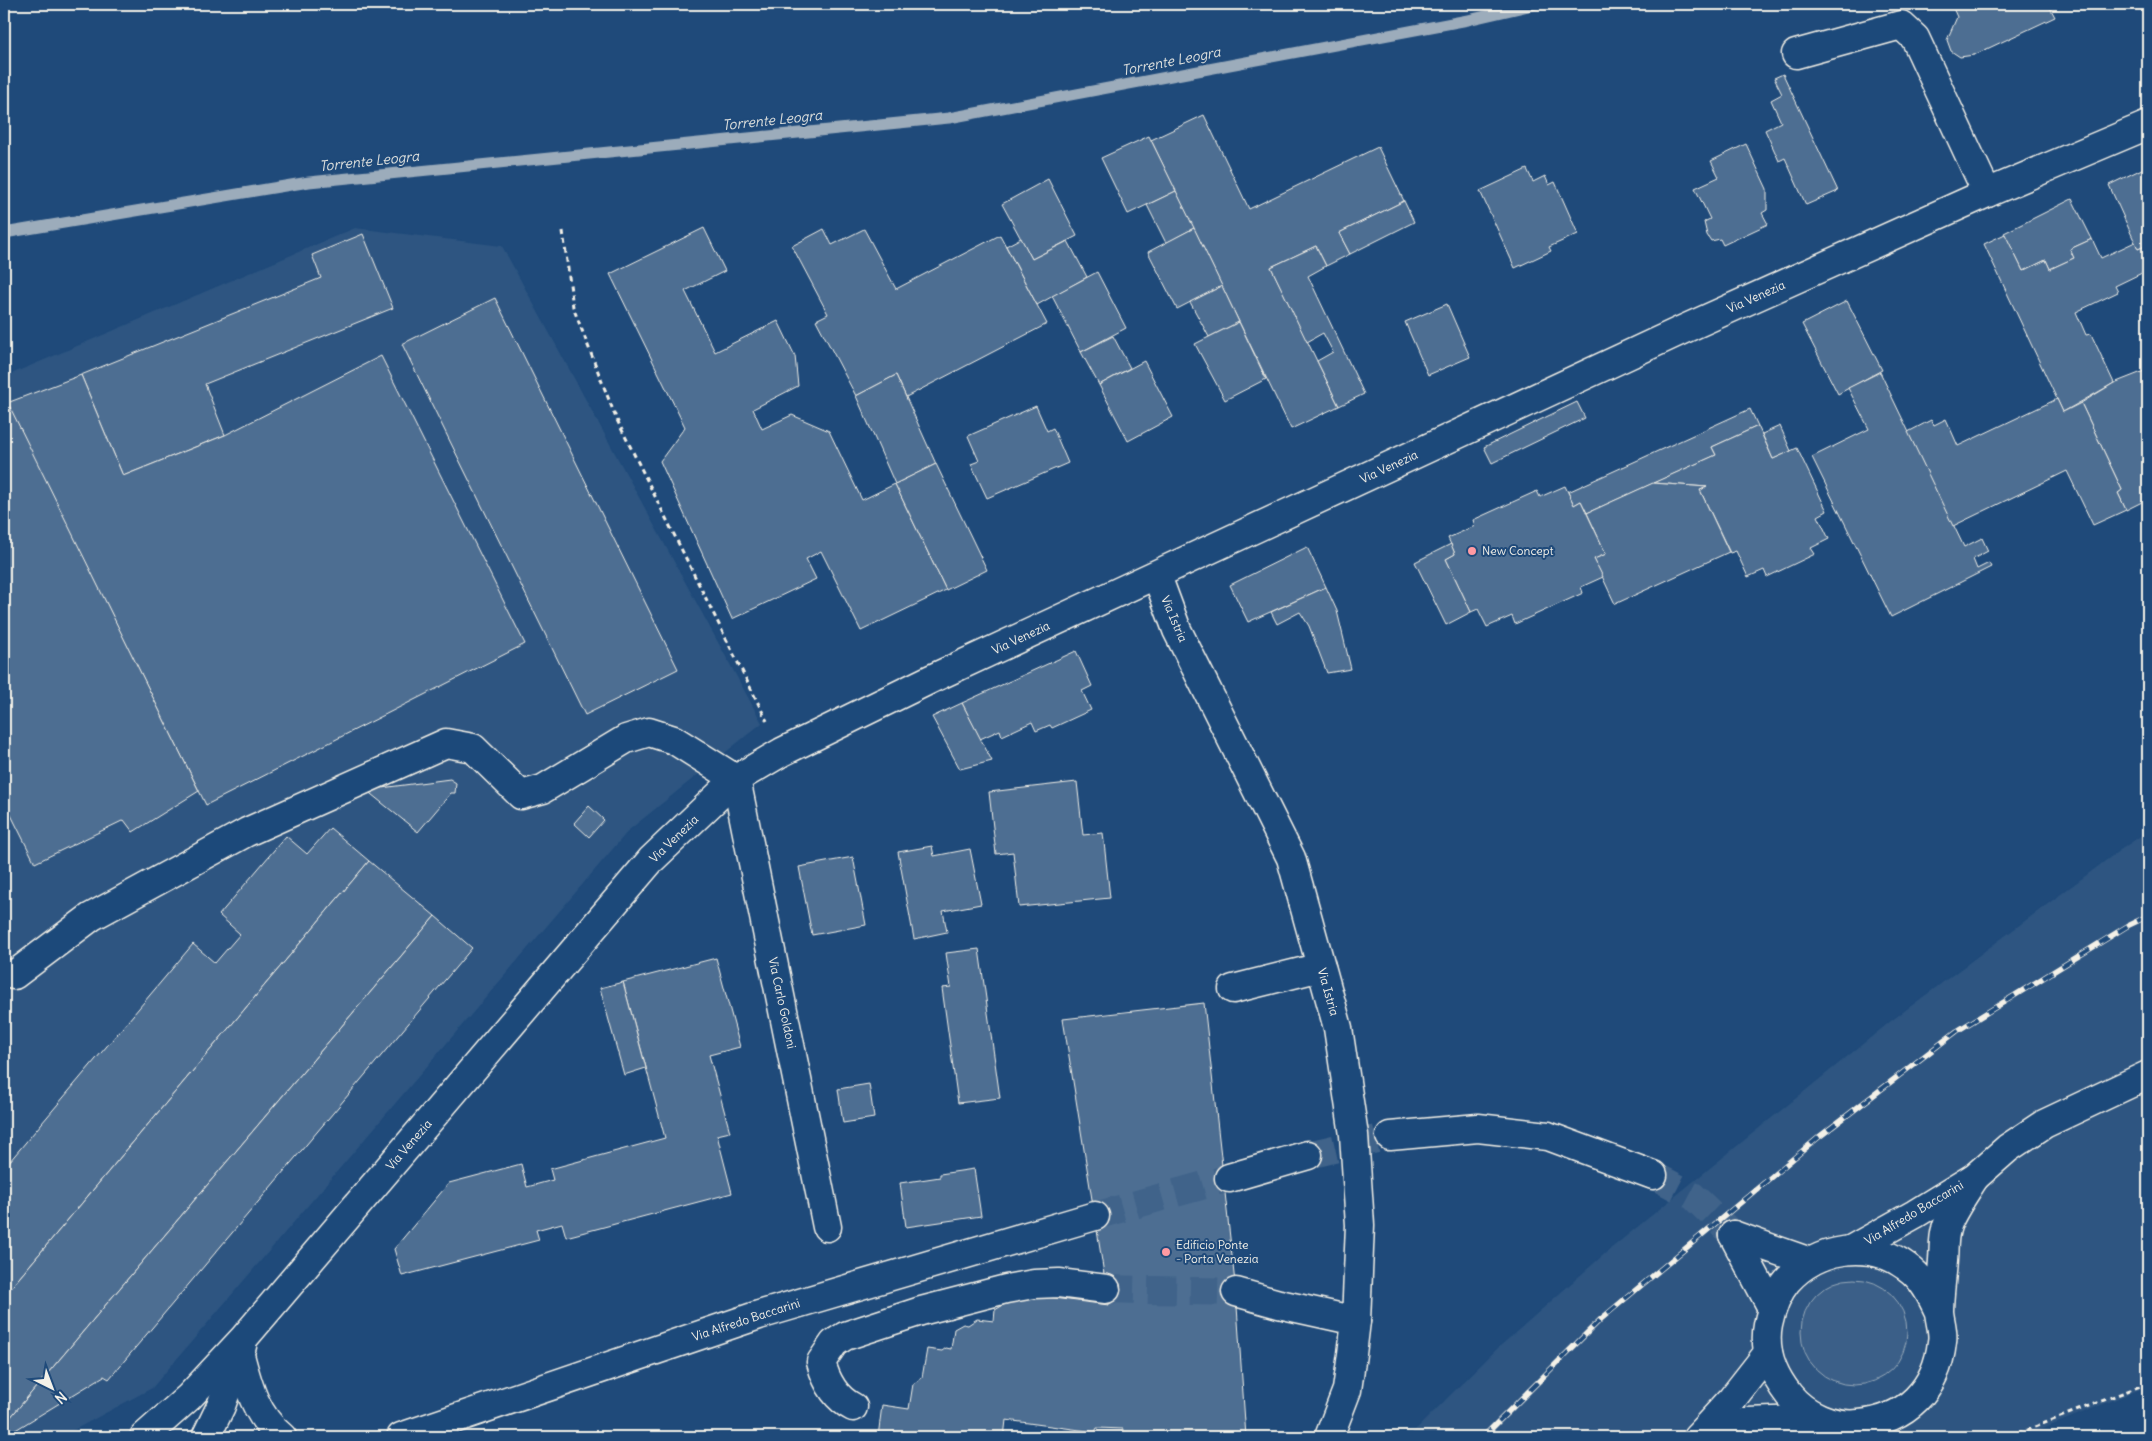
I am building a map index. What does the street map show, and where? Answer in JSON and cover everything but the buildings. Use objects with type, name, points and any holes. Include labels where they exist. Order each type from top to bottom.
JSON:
[{"type":"street","points":[[1796,54],[1901,26],[1915,38],[1987,193]]},
{"type":"street","name":"Via Venezia","points":[[144,1437],[242,1346],[651,860],[736,779],[782,752],[940,675],[1682,330],[1987,193],[2148,125]]},
{"type":"street","name":"Via Istria","points":[[1156,576],[1177,630],[1291,858],[1338,1028],[1354,1135],[1360,1226],[1356,1321],[1346,1390],[1328,1437]]},
{"type":"street","points":[[4,973],[14,975],[91,917],[247,832],[446,744],[473,748],[522,794],[543,789],[626,739],[649,732],[674,740],[736,779]]},
{"type":"street","name":"Via Carlo Goldoni","points":[[736,779],[828,1227]]},
{"type":"street","points":[[1233,989],[1321,967]]},
{"type":"street","name":"Via Alfredo Baccarini","points":[[1852,1249],[1915,1214],[1975,1176],[2008,1148],[2044,1124],[2148,1075]]},
{"type":"street","points":[[1390,1136],[1478,1128],[1548,1136],[1653,1175]]},
{"type":"street","points":[[1229,1178],[1308,1155]]},
{"type":"street","name":"Via Alfredo Baccarini","points":[[1939,1312],[1927,1287],[1907,1266],[1881,1253],[1852,1249],[1830,1253],[1810,1262],[1787,1282],[1772,1308],[1767,1330],[1768,1353],[1778,1381],[1796,1404],[1821,1419],[1848,1425],[1876,1423],[1902,1412],[1923,1393],[1937,1368],[1943,1340],[1939,1312],[1946,1229],[1975,1176]]},
{"type":"street","name":"Via Alfredo Baccarini","points":[[401,1437],[759,1314],[1095,1216]]},
{"type":"street","points":[[1772,1308],[1733,1235],[1810,1262]]},
{"type":"street","points":[[853,1407],[843,1402],[832,1388],[821,1362],[834,1343],[845,1336],[920,1311],[1006,1289],[1034,1284],[1059,1283],[1106,1288]]},
{"type":"street","points":[[1236,1292],[1356,1321]]},
{"type":"street","points":[[242,1346],[248,1388],[267,1422],[282,1437]]},
{"type":"street","name":"Via Venezia","points":[[206,1437],[220,1406],[242,1346]]},
{"type":"street","points":[[1697,1437],[1732,1399],[1768,1353]]},
{"type":"street","points":[[1697,1437],[1748,1422],[1821,1419]]},
{"type":"path","points":[[563,231],[572,307],[616,418],[782,752]]},
{"type":"path","points":[[2009,1437],[2148,1383]]},
{"type":"shaded area","points":[[355,228],[502,246],[762,723],[629,830],[152,1388],[61,1437],[4,1437],[4,377]]},
{"type":"shaded area","points":[[2148,831],[2148,1386],[2023,1437],[1408,1437],[1499,1347],[1609,1250],[1891,1021]]},
{"type":"shaded area","points":[[1854,1279],[1874,1283],[1892,1294],[1903,1312],[1907,1332],[1903,1352],[1892,1370],[1874,1381],[1854,1385],[1834,1381],[1816,1370],[1805,1352],[1801,1332],[1805,1312],[1816,1294],[1834,1283]]},
{"type":"waterway","name":"Torrente Leogra","points":[[4,233],[309,182],[949,118],[1468,20],[1537,4]]},
{"type":"tunnel","points":[[1308,1155],[1390,1136]]},
{"type":"tunnel","points":[[1653,1175],[1693,1196],[1733,1235]]},
{"type":"tunnel","points":[[1095,1216],[1229,1178]]},
{"type":"tunnel","points":[[1106,1289],[1236,1292]]},
{"type":"railway","points":[[1483,1437],[1601,1319],[1819,1137],[1957,1031],[2129,925],[2148,916]]},
{"type":"place","name":"New Concept","points":[[1472,551]]},
{"type":"place","name":"Edificio Ponte - Porta Venezia","points":[[1166,1252]]}]
